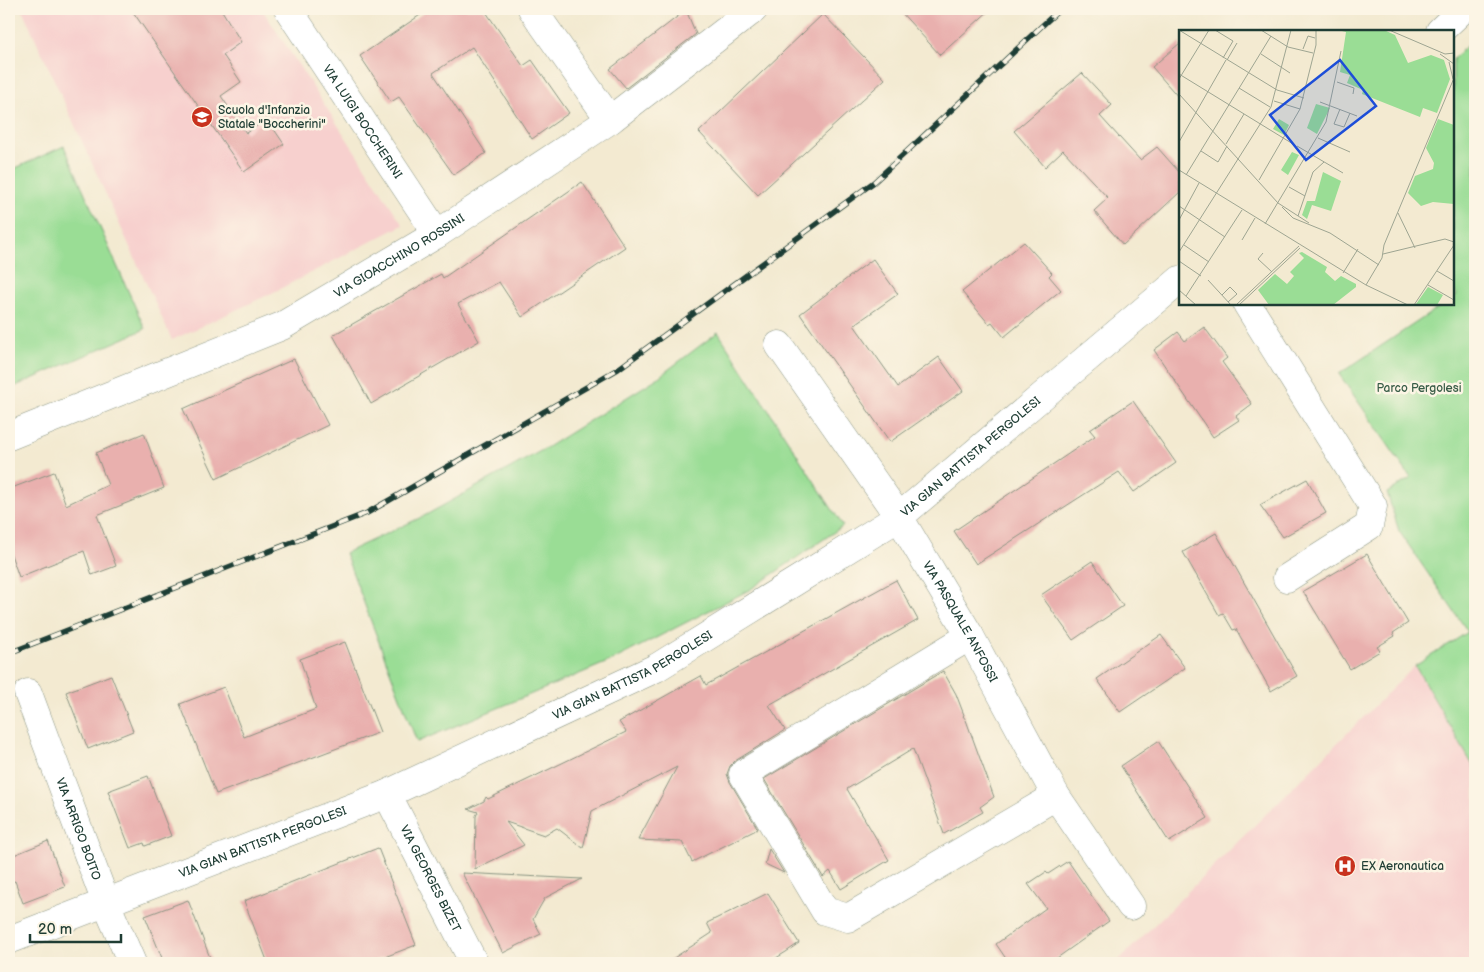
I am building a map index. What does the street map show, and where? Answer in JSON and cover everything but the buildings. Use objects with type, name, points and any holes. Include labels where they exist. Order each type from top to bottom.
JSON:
[{"type":"street","name":"VIA LUIGI BOCCHERINI","points":[[288,9],[437,234]]},
{"type":"street","points":[[532,9],[610,120]]},
{"type":"street","name":"VIA GIOACCHINO ROSSINI","points":[[9,436],[282,326],[437,234],[610,120],[754,9]]},
{"type":"street","points":[[1441,30],[1463,9]]},
{"type":"street","name":"VIA GIAN BATTISTA PERGOLESI","points":[[9,940],[387,794],[656,668],[899,517],[1179,281]]},
{"type":"street","points":[[1248,305],[1373,506],[1369,526],[1287,578]]},
{"type":"street","name":"VIA PASQUALE ANFOSSI","points":[[779,346],[899,517],[970,636],[1056,796],[1130,906]]},
{"type":"street","points":[[970,636],[743,774],[825,911],[848,918],[1056,796]]},
{"type":"street","name":"VIA ARRIGO BOITO","points":[[28,693],[106,903],[132,963]]},
{"type":"street","name":"VIA GEORGES BIZET","points":[[387,794],[474,963]]},
{"type":"shaded area","name":"Scuola d'Infanzia Statale \"Boccherini\"","points":[[22,9],[262,9],[403,225],[272,293],[172,340]]},
{"type":"shaded area","name":"EX Aeronautica","points":[[1415,666],[1475,769],[1475,963],[1116,963]]},
{"type":"green space","name":"Parco Pergolesi","points":[[1475,38],[1475,769],[1415,666],[1468,632],[1399,531],[1387,493],[1411,478],[1339,374],[1442,305],[1454,305],[1454,297],[1457,295],[1454,290],[1454,58]]},
{"type":"green space","points":[[64,146],[145,329],[9,389],[9,171]]},
{"type":"green space","points":[[718,332],[843,526],[751,589],[615,659],[417,742],[345,553],[426,515],[546,448],[656,379]]},
{"type":"railway","points":[[9,653],[367,513],[618,369],[874,182],[1060,9]]},
{"type":"place","name":"Scuola d'Infanzia Statale \"Boccherini\"","points":[[202,117]]},
{"type":"place","name":"EX Aeronautica","points":[[1345,866]]}]
